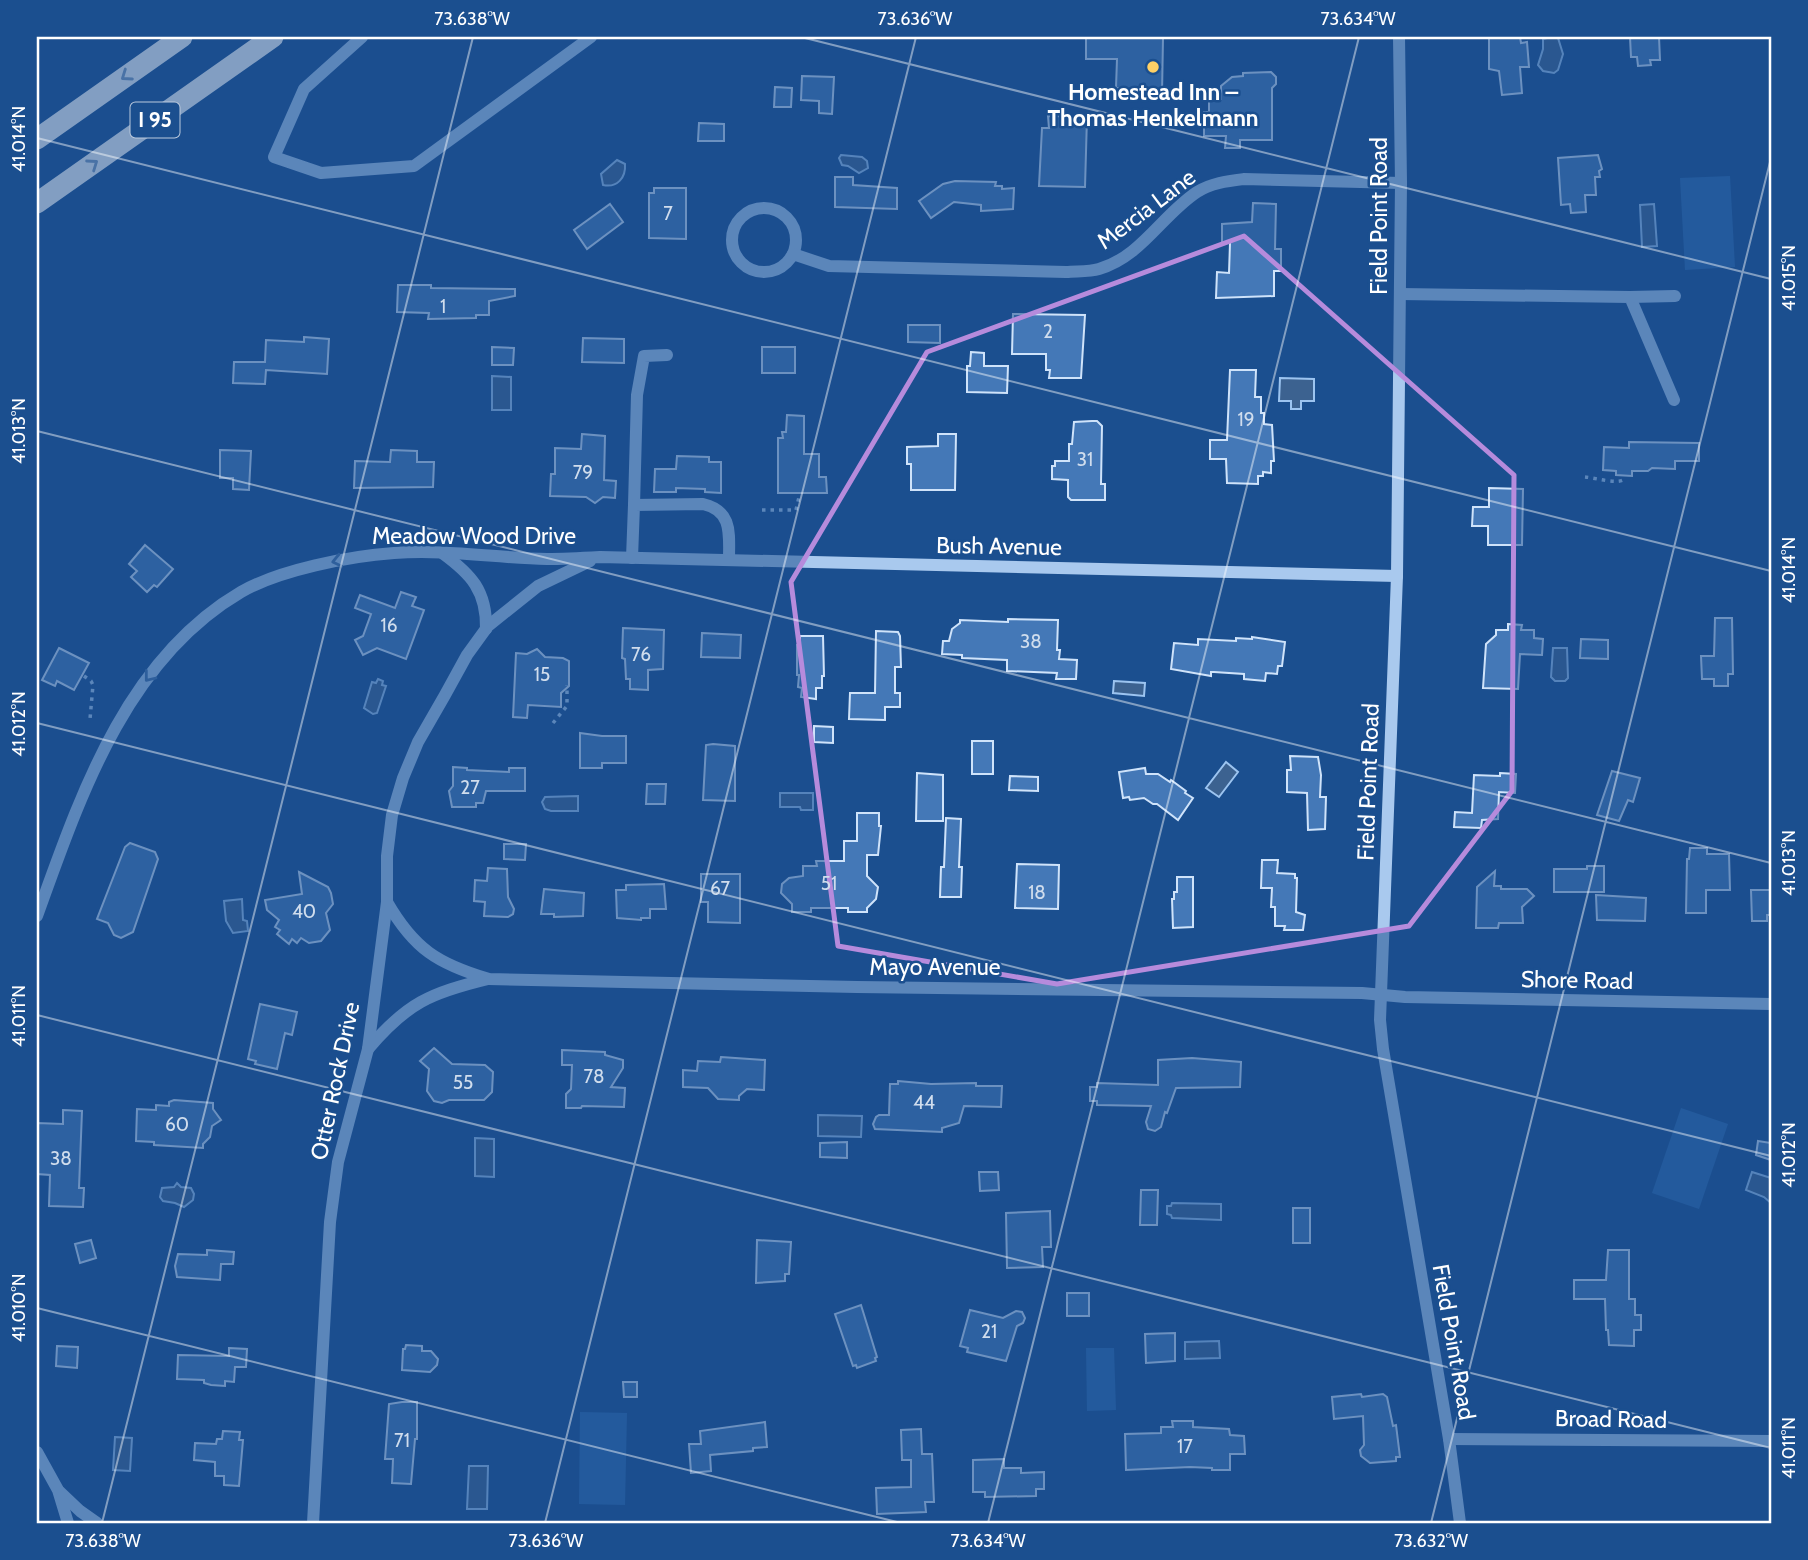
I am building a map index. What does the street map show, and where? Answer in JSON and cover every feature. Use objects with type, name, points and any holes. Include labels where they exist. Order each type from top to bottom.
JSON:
[{"type":"highway","name":"I 95","points":[[37,139],[182,37]]},
{"type":"highway","name":"I 95","points":[[37,203],[273,37]]},
{"type":"street","points":[[362,37],[304,89],[274,157],[321,173],[414,166],[591,37]]},
{"type":"street","name":"Field Point Road","points":[[1399,37],[1401,183],[1397,576],[1381,995],[1383,1049],[1450,1439],[1460,1523]]},
{"type":"street","name":"Mercia Lane","points":[[793,254],[829,266],[1066,272],[1098,270],[1120,261],[1137,248],[1178,207],[1199,191],[1221,182],[1244,179],[1401,183]]},
{"type":"street","points":[[768,208],[782,214],[794,229],[796,242],[793,254],[786,263],[772,271],[761,272],[744,265],[732,244],[733,232],[746,214],[768,208]]},
{"type":"street","points":[[1400,294],[1675,296]]},
{"type":"street","points":[[1630,297],[1674,400]]},
{"type":"street","points":[[632,558],[637,396],[644,356],[667,355]]},
{"type":"street","points":[[634,505],[713,506],[723,513],[727,526],[729,560]]},
{"type":"street","name":"Meadow Wood Drive","points":[[37,916],[66,835],[110,736],[132,699],[189,630],[211,611],[243,590],[276,577],[358,556],[396,552],[442,552],[547,559],[600,557]]},
{"type":"street","points":[[442,552],[463,568],[481,593],[485,604],[486,629]]},
{"type":"street","name":"Bush Avenue","points":[[600,557],[1397,576]]},
{"type":"street","name":"Otter Rock Drive","points":[[313,1523],[330,1222],[338,1162],[368,1049],[387,902],[387,856],[392,815],[418,742],[467,655],[486,629],[538,586],[600,557]]},
{"type":"street","name":"Mayo Avenue","points":[[387,902],[411,939],[428,953],[468,973],[489,979]]},
{"type":"street","name":"Mayo Avenue","points":[[368,1049],[386,1028],[419,1002],[440,991],[489,979],[1381,995]]},
{"type":"street","name":"Shore Road","points":[[1381,995],[1771,1004]]},
{"type":"street","name":"Broad Road","points":[[1450,1439],[1771,1441]]},
{"type":"street","points":[[37,1452],[58,1490],[68,1523]]},
{"type":"street","points":[[58,1490],[97,1523]]},
{"type":"path","points":[[1585,477],[1603,478],[1614,483],[1623,480]]},
{"type":"path","points":[[762,510],[796,510],[799,497]]},
{"type":"path","points":[[84,676],[92,681],[93,685],[90,719]]},
{"type":"path","points":[[553,723],[567,706],[567,685]]},
{"type":"highlighted area","points":[[1244,236],[1514,475],[1512,791],[1409,926],[1057,984],[838,946],[791,582],[927,352]]},
{"type":"shaded area","points":[[1558,38],[1563,54],[1558,70],[1554,73],[1543,71],[1538,65],[1543,39]]},
{"type":"shaded area","points":[[841,155],[862,157],[867,161],[868,168],[859,173],[842,165],[839,158]]},
{"type":"shaded area","points":[[617,160],[625,164],[622,178],[612,185],[603,185],[601,174]]},
{"type":"shaded area","points":[[1730,176],[1735,267],[1685,270],[1680,178]]},
{"type":"shaded area","points":[[1654,204],[1657,246],[1642,247],[1640,205]]},
{"type":"shaded area","points":[[492,376],[511,377],[511,410],[492,410]]},
{"type":"shaded area","points":[[1280,378],[1314,379],[1314,401],[1301,401],[1301,409],[1291,409],[1291,401],[1279,401]]},
{"type":"shaded area","points":[[1553,648],[1567,648],[1568,678],[1565,681],[1555,681],[1551,677]]},
{"type":"shaded area","points":[[378,679],[386,686],[377,713],[373,714],[364,708],[372,682],[376,683]]},
{"type":"shaded area","points":[[1114,681],[1145,683],[1144,696],[1113,693]]},
{"type":"shaded area","points":[[1226,762],[1238,772],[1219,797],[1206,788]]},
{"type":"shaded area","points":[[780,793],[813,793],[813,810],[780,807]]},
{"type":"shaded area","points":[[578,796],[578,811],[551,811],[545,809],[542,802],[545,797]]},
{"type":"shaded area","points":[[242,899],[243,920],[247,921],[248,931],[233,933],[226,921],[224,901]]},
{"type":"shaded area","points":[[1681,1108],[1728,1124],[1699,1209],[1652,1193]]},
{"type":"shaded area","points":[[818,1115],[862,1116],[861,1137],[818,1136]]},
{"type":"shaded area","points":[[475,1138],[494,1139],[494,1177],[475,1176]]},
{"type":"shaded area","points":[[1752,1172],[1771,1178],[1771,1203],[1746,1190]]},
{"type":"shaded area","points":[[177,1183],[181,1187],[191,1188],[194,1194],[193,1200],[184,1207],[163,1201],[160,1197],[162,1188],[174,1187]]},
{"type":"shaded area","points":[[1172,1203],[1221,1204],[1221,1220],[1172,1218],[1167,1214],[1167,1206]]},
{"type":"shaded area","points":[[1219,1341],[1220,1358],[1185,1359],[1185,1342]]},
{"type":"shaded area","points":[[1086,1348],[1114,1348],[1116,1410],[1087,1411]]},
{"type":"shaded area","points":[[580,1412],[627,1413],[625,1505],[579,1504]]},
{"type":"shaded area","points":[[115,1437],[132,1438],[130,1471],[113,1470]]},
{"type":"shaded area","points":[[469,1466],[488,1466],[487,1509],[467,1509]]},
{"type":"building","name":"Homestead Inn – Thomas Henkelmann","points":[[1086,37],[1163,38],[1162,94],[1123,93],[1123,88],[1116,88],[1117,59],[1086,59]]},
{"type":"building","points":[[1489,37],[1520,37],[1521,43],[1527,42],[1529,67],[1520,67],[1522,93],[1502,95],[1499,71],[1489,69]]},
{"type":"building","points":[[1630,37],[1659,37],[1660,60],[1650,60],[1651,65],[1638,66],[1637,57],[1631,57]]},
{"type":"building","points":[[1271,72],[1276,77],[1276,84],[1272,88],[1272,140],[1240,140],[1240,148],[1225,148],[1226,136],[1204,136],[1204,112],[1209,112],[1209,99],[1221,99],[1221,86],[1232,77],[1243,76],[1243,73]]},
{"type":"building","points":[[802,76],[834,77],[832,114],[819,113],[819,101],[801,100]]},
{"type":"building","points":[[775,87],[792,88],[791,107],[774,107]]},
{"type":"building","points":[[1048,116],[1087,117],[1085,187],[1039,186],[1042,128],[1049,128]]},
{"type":"building","points":[[699,123],[724,124],[724,141],[698,141]]},
{"type":"building","points":[[1598,155],[1602,169],[1599,171],[1600,177],[1595,177],[1596,195],[1585,195],[1586,212],[1571,213],[1570,204],[1561,205],[1558,158]]},
{"type":"building","points":[[835,177],[853,177],[853,185],[897,188],[897,209],[835,207]]},
{"type":"building","points":[[955,181],[996,182],[995,186],[1002,186],[1002,189],[1014,188],[1013,209],[981,211],[981,205],[954,202],[931,218],[919,201],[943,184]]},
{"type":"building","points":[[654,188],[686,188],[686,239],[649,238],[649,193],[654,193]]},
{"type":"building","points":[[1253,203],[1276,204],[1275,249],[1281,249],[1281,271],[1274,271],[1274,296],[1216,298],[1217,272],[1229,273],[1230,243],[1222,243],[1222,224],[1252,222]]},
{"type":"building","points":[[610,204],[623,222],[587,249],[574,230]]},
{"type":"building","points":[[398,285],[515,289],[515,296],[489,301],[489,315],[476,315],[476,318],[428,319],[429,313],[397,312]]},
{"type":"building","points":[[1013,314],[1085,315],[1081,378],[1049,378],[1046,354],[1012,354]]},
{"type":"building","points":[[908,325],[940,325],[940,343],[908,342]]},
{"type":"building","points":[[304,337],[329,339],[327,374],[266,370],[265,384],[233,383],[234,362],[265,362],[266,340],[304,342]]},
{"type":"building","points":[[583,338],[624,339],[624,363],[582,362]]},
{"type":"building","points":[[492,347],[514,348],[513,365],[492,365]]},
{"type":"building","points":[[762,347],[795,347],[795,373],[762,373]]},
{"type":"building","points":[[971,352],[984,353],[984,366],[1008,366],[1007,393],[967,392],[967,366],[970,366]]},
{"type":"building","points":[[1230,370],[1256,370],[1255,397],[1261,397],[1264,424],[1272,425],[1274,461],[1271,461],[1271,473],[1263,472],[1263,476],[1258,476],[1258,484],[1227,483],[1226,459],[1210,459],[1210,440],[1227,440]]},
{"type":"building","points":[[787,415],[804,416],[804,454],[819,454],[819,477],[826,477],[827,493],[778,493],[778,438],[783,438],[782,432],[786,432]]},
{"type":"building","points":[[1097,421],[1102,426],[1101,484],[1105,484],[1105,500],[1071,500],[1068,497],[1068,480],[1052,479],[1052,466],[1055,466],[1055,461],[1069,461],[1069,444],[1072,444],[1074,422]]},
{"type":"building","points":[[582,434],[605,436],[604,480],[616,481],[615,498],[603,497],[595,503],[586,497],[550,496],[551,474],[555,474],[555,448],[581,449]]},
{"type":"building","points":[[938,434],[956,434],[955,490],[911,490],[911,464],[907,464],[907,447],[938,446]]},
{"type":"building","points":[[1629,442],[1699,443],[1699,461],[1675,461],[1675,469],[1632,471],[1632,476],[1616,475],[1616,471],[1603,470],[1604,447],[1629,448]]},
{"type":"building","points":[[220,450],[251,451],[249,490],[233,489],[233,478],[220,478]]},
{"type":"building","points":[[391,450],[417,451],[417,462],[434,462],[433,487],[354,488],[355,461],[390,462]]},
{"type":"building","points":[[677,456],[709,457],[709,462],[721,462],[721,493],[705,492],[705,489],[676,488],[676,492],[654,492],[655,469],[676,469]]},
{"type":"building","points":[[1489,488],[1523,489],[1522,545],[1488,545],[1488,526],[1472,526],[1473,507],[1489,507]]},
{"type":"building","points":[[145,545],[173,569],[157,587],[154,585],[147,592],[131,577],[137,571],[129,564]]},
{"type":"building","points":[[401,592],[416,597],[412,606],[424,610],[406,659],[377,648],[363,655],[355,640],[363,636],[371,614],[355,608],[360,595],[395,608]]},
{"type":"building","points":[[1715,618],[1732,618],[1733,674],[1728,674],[1728,686],[1714,686],[1714,679],[1702,679],[1701,656],[1714,656]]},
{"type":"building","points":[[1008,619],[1058,620],[1059,659],[1077,660],[1076,679],[1056,679],[1057,673],[1007,671],[1007,660],[962,658],[962,655],[942,654],[943,641],[949,641],[952,629],[960,620],[1008,622]]},
{"type":"building","points":[[1508,624],[1522,625],[1521,630],[1534,630],[1534,638],[1543,639],[1542,655],[1520,654],[1518,689],[1483,688],[1486,644],[1496,635],[1496,630],[1508,630]]},
{"type":"building","points":[[623,628],[664,630],[663,669],[648,670],[648,690],[630,689],[630,679],[626,679],[625,659],[622,658]]},
{"type":"building","points":[[876,631],[898,632],[900,636],[901,667],[895,667],[895,693],[900,693],[900,707],[885,707],[885,720],[849,719],[850,693],[875,693]]},
{"type":"building","points":[[702,633],[741,635],[740,658],[701,657]]},
{"type":"building","points":[[800,636],[823,636],[824,676],[822,688],[816,688],[816,699],[801,697],[802,688],[798,687],[797,645],[800,645]]},
{"type":"building","points":[[1252,637],[1285,642],[1282,666],[1278,666],[1277,674],[1266,673],[1265,681],[1244,679],[1244,674],[1211,672],[1211,676],[1171,669],[1174,643],[1198,645],[1198,639],[1236,641],[1236,638]]},
{"type":"building","points":[[1581,639],[1608,640],[1608,659],[1580,658]]},
{"type":"building","points":[[59,648],[89,663],[74,690],[57,681],[55,686],[42,680]]},
{"type":"building","points":[[537,649],[545,657],[569,661],[569,686],[561,693],[561,707],[528,705],[527,718],[513,717],[516,653],[527,654]]},
{"type":"building","points":[[814,726],[833,727],[833,743],[814,742]]},
{"type":"building","points":[[580,733],[626,736],[626,763],[602,763],[602,768],[580,768]]},
{"type":"building","points":[[972,741],[993,741],[993,774],[972,774]]},
{"type":"building","points":[[706,745],[735,746],[735,801],[703,800]]},
{"type":"building","points":[[1290,756],[1318,757],[1320,797],[1326,797],[1325,829],[1308,830],[1307,793],[1287,792],[1287,770],[1291,770]]},
{"type":"building","points":[[453,767],[509,772],[509,768],[525,768],[525,791],[486,791],[483,803],[476,803],[476,807],[452,807],[449,791],[453,786]]},
{"type":"building","points":[[1145,768],[1146,774],[1158,774],[1170,782],[1171,780],[1193,798],[1178,820],[1144,798],[1123,798],[1119,772]]},
{"type":"building","points":[[1612,771],[1640,778],[1633,802],[1628,800],[1619,821],[1597,815]]},
{"type":"building","points":[[917,773],[943,775],[943,821],[916,821]]},
{"type":"building","points":[[1500,773],[1516,774],[1515,793],[1499,792],[1498,819],[1482,820],[1481,828],[1454,827],[1455,812],[1472,813],[1474,775],[1500,776]]},
{"type":"building","points":[[1010,776],[1038,777],[1038,791],[1009,790]]},
{"type":"building","points":[[647,784],[666,784],[665,804],[646,804]]},
{"type":"building","points":[[857,813],[879,813],[881,826],[878,855],[867,855],[867,876],[878,887],[876,899],[867,908],[867,912],[848,912],[848,908],[811,908],[811,912],[792,912],[792,904],[781,893],[782,884],[789,878],[803,876],[803,866],[817,866],[816,861],[844,861],[844,841],[857,841]]},
{"type":"building","points":[[946,818],[961,819],[961,897],[940,897]]},
{"type":"building","points":[[130,843],[155,852],[158,859],[133,932],[121,938],[114,935],[108,923],[97,919],[125,847]]},
{"type":"building","points":[[504,844],[526,844],[525,860],[504,859]]},
{"type":"building","points":[[1690,848],[1707,848],[1707,854],[1729,854],[1730,890],[1706,890],[1706,913],[1686,913],[1687,859]]},
{"type":"building","points":[[1262,860],[1278,860],[1277,873],[1295,874],[1296,912],[1305,915],[1303,930],[1284,930],[1285,926],[1275,926],[1275,907],[1271,907],[1272,888],[1261,888]]},
{"type":"building","points":[[1017,864],[1059,865],[1058,909],[1015,908]]},
{"type":"building","points":[[1587,866],[1604,866],[1604,892],[1554,892],[1554,869],[1587,869]]},
{"type":"building","points":[[488,868],[507,869],[508,897],[514,909],[513,914],[508,917],[484,916],[485,902],[474,901],[475,880],[487,881]]},
{"type":"building","points":[[1495,871],[1494,886],[1501,886],[1501,889],[1527,889],[1534,896],[1522,907],[1523,923],[1499,923],[1498,928],[1476,928],[1477,887]]},
{"type":"building","points":[[299,872],[328,887],[333,904],[326,913],[330,930],[321,941],[309,943],[301,938],[297,943],[292,939],[289,944],[277,934],[280,930],[275,927],[279,920],[267,910],[265,900],[302,894]]},
{"type":"building","points":[[701,874],[740,874],[740,923],[708,922],[708,902],[701,902]]},
{"type":"building","points":[[1177,877],[1193,877],[1193,927],[1173,928],[1172,899],[1174,892],[1177,892]]},
{"type":"building","points":[[664,884],[666,909],[650,909],[650,918],[641,920],[617,918],[616,890],[626,890],[626,885]]},
{"type":"building","points":[[544,889],[584,893],[583,916],[554,917],[554,914],[541,914]]},
{"type":"building","points":[[1751,890],[1771,890],[1771,915],[1767,915],[1767,921],[1752,921]]},
{"type":"building","points":[[1596,895],[1646,898],[1645,921],[1597,920]]},
{"type":"building","points":[[260,1004],[297,1012],[292,1035],[285,1033],[277,1069],[255,1064],[256,1061],[248,1059]]},
{"type":"building","points":[[434,1048],[452,1064],[485,1065],[493,1072],[492,1092],[484,1100],[449,1100],[442,1103],[434,1101],[427,1091],[429,1069],[420,1061]]},
{"type":"building","points":[[562,1050],[605,1052],[605,1055],[623,1060],[623,1068],[611,1087],[625,1088],[624,1107],[566,1108],[566,1094],[571,1089],[572,1065],[562,1065]]},
{"type":"building","points":[[721,1057],[765,1060],[764,1090],[747,1089],[739,1096],[739,1100],[718,1099],[708,1088],[683,1087],[683,1070],[697,1071],[698,1061],[720,1062]]},
{"type":"building","points":[[1192,1058],[1241,1062],[1240,1087],[1176,1088],[1161,1127],[1155,1131],[1148,1129],[1146,1122],[1151,1106],[1097,1105],[1097,1101],[1090,1101],[1090,1087],[1097,1087],[1097,1083],[1158,1085],[1158,1060]]},
{"type":"building","points":[[898,1081],[1002,1086],[1001,1107],[964,1106],[959,1123],[942,1128],[942,1132],[875,1129],[873,1124],[876,1117],[889,1115],[890,1084],[898,1084]]},
{"type":"building","points":[[174,1100],[213,1103],[213,1109],[221,1120],[212,1126],[210,1137],[203,1144],[203,1148],[154,1145],[154,1142],[136,1141],[137,1109],[156,1110],[156,1105],[169,1106],[169,1102]]},
{"type":"building","points":[[63,1110],[82,1111],[79,1188],[84,1188],[83,1207],[49,1206],[50,1175],[37,1174],[37,1123],[63,1124]]},
{"type":"building","points":[[1758,1141],[1771,1143],[1771,1160],[1756,1155]]},
{"type":"building","points":[[847,1142],[847,1158],[820,1157],[820,1143]]},
{"type":"building","points":[[979,1172],[998,1172],[999,1190],[980,1191]]},
{"type":"building","points":[[1141,1190],[1158,1190],[1157,1225],[1140,1225]]},
{"type":"building","points":[[1293,1208],[1310,1208],[1310,1243],[1293,1243]]},
{"type":"building","points":[[1050,1211],[1051,1247],[1042,1247],[1043,1267],[1007,1268],[1006,1213]]},
{"type":"building","points":[[91,1240],[96,1258],[80,1263],[75,1244]]},
{"type":"building","points":[[757,1240],[791,1242],[789,1274],[785,1274],[785,1281],[756,1283]]},
{"type":"building","points":[[207,1250],[234,1252],[233,1264],[221,1264],[220,1280],[177,1277],[175,1266],[178,1254],[207,1255]]},
{"type":"building","points":[[1608,1250],[1629,1250],[1629,1299],[1635,1299],[1635,1315],[1641,1315],[1641,1330],[1634,1330],[1634,1346],[1609,1345],[1605,1299],[1574,1299],[1574,1280],[1606,1280]]},
{"type":"building","points":[[1067,1293],[1089,1293],[1089,1316],[1067,1316]]},
{"type":"building","points":[[861,1305],[877,1357],[876,1361],[857,1368],[856,1365],[853,1366],[835,1314]]},
{"type":"building","points":[[970,1310],[1003,1318],[1016,1311],[1022,1312],[1025,1318],[1023,1323],[1017,1326],[1006,1361],[967,1352],[968,1348],[960,1346]]},
{"type":"building","points":[[1175,1333],[1175,1361],[1146,1363],[1145,1334]]},
{"type":"building","points":[[406,1345],[422,1346],[422,1351],[431,1351],[438,1359],[437,1365],[430,1372],[402,1370],[403,1349]]},
{"type":"building","points":[[57,1346],[78,1347],[77,1368],[56,1366]]},
{"type":"building","points":[[229,1348],[247,1349],[246,1367],[235,1367],[234,1382],[225,1381],[225,1386],[204,1383],[204,1380],[177,1379],[178,1355],[229,1356]]},
{"type":"building","points":[[623,1382],[637,1382],[637,1397],[624,1397]]},
{"type":"building","points":[[1361,1394],[1362,1397],[1383,1394],[1387,1397],[1393,1426],[1396,1425],[1400,1457],[1396,1457],[1396,1461],[1370,1463],[1361,1456],[1360,1450],[1364,1445],[1363,1416],[1334,1419],[1332,1397]]},
{"type":"building","points":[[417,1402],[417,1439],[411,1484],[392,1483],[393,1459],[385,1459],[389,1404]]},
{"type":"building","points":[[1172,1421],[1193,1421],[1193,1427],[1229,1429],[1230,1435],[1244,1436],[1245,1454],[1230,1454],[1230,1470],[1190,1467],[1126,1470],[1125,1434],[1161,1433],[1161,1427],[1173,1427]]},
{"type":"building","points":[[765,1422],[767,1447],[710,1455],[711,1471],[691,1473],[689,1444],[701,1444],[700,1431]]},
{"type":"building","points":[[921,1429],[922,1454],[932,1454],[934,1502],[925,1502],[926,1512],[877,1514],[876,1488],[911,1487],[911,1460],[902,1460],[901,1430]]},
{"type":"building","points":[[223,1431],[240,1432],[239,1440],[243,1440],[239,1486],[224,1485],[224,1476],[215,1476],[215,1462],[194,1460],[195,1443],[216,1444],[217,1439],[222,1439]]},
{"type":"building","points":[[1004,1459],[1004,1468],[1021,1468],[1021,1473],[1044,1472],[1044,1489],[1036,1489],[1036,1496],[985,1497],[985,1492],[973,1492],[973,1460]]},
{"type":"place","name":"Homestead Inn – Thomas Henkelmann","points":[[1153,67]]}]
